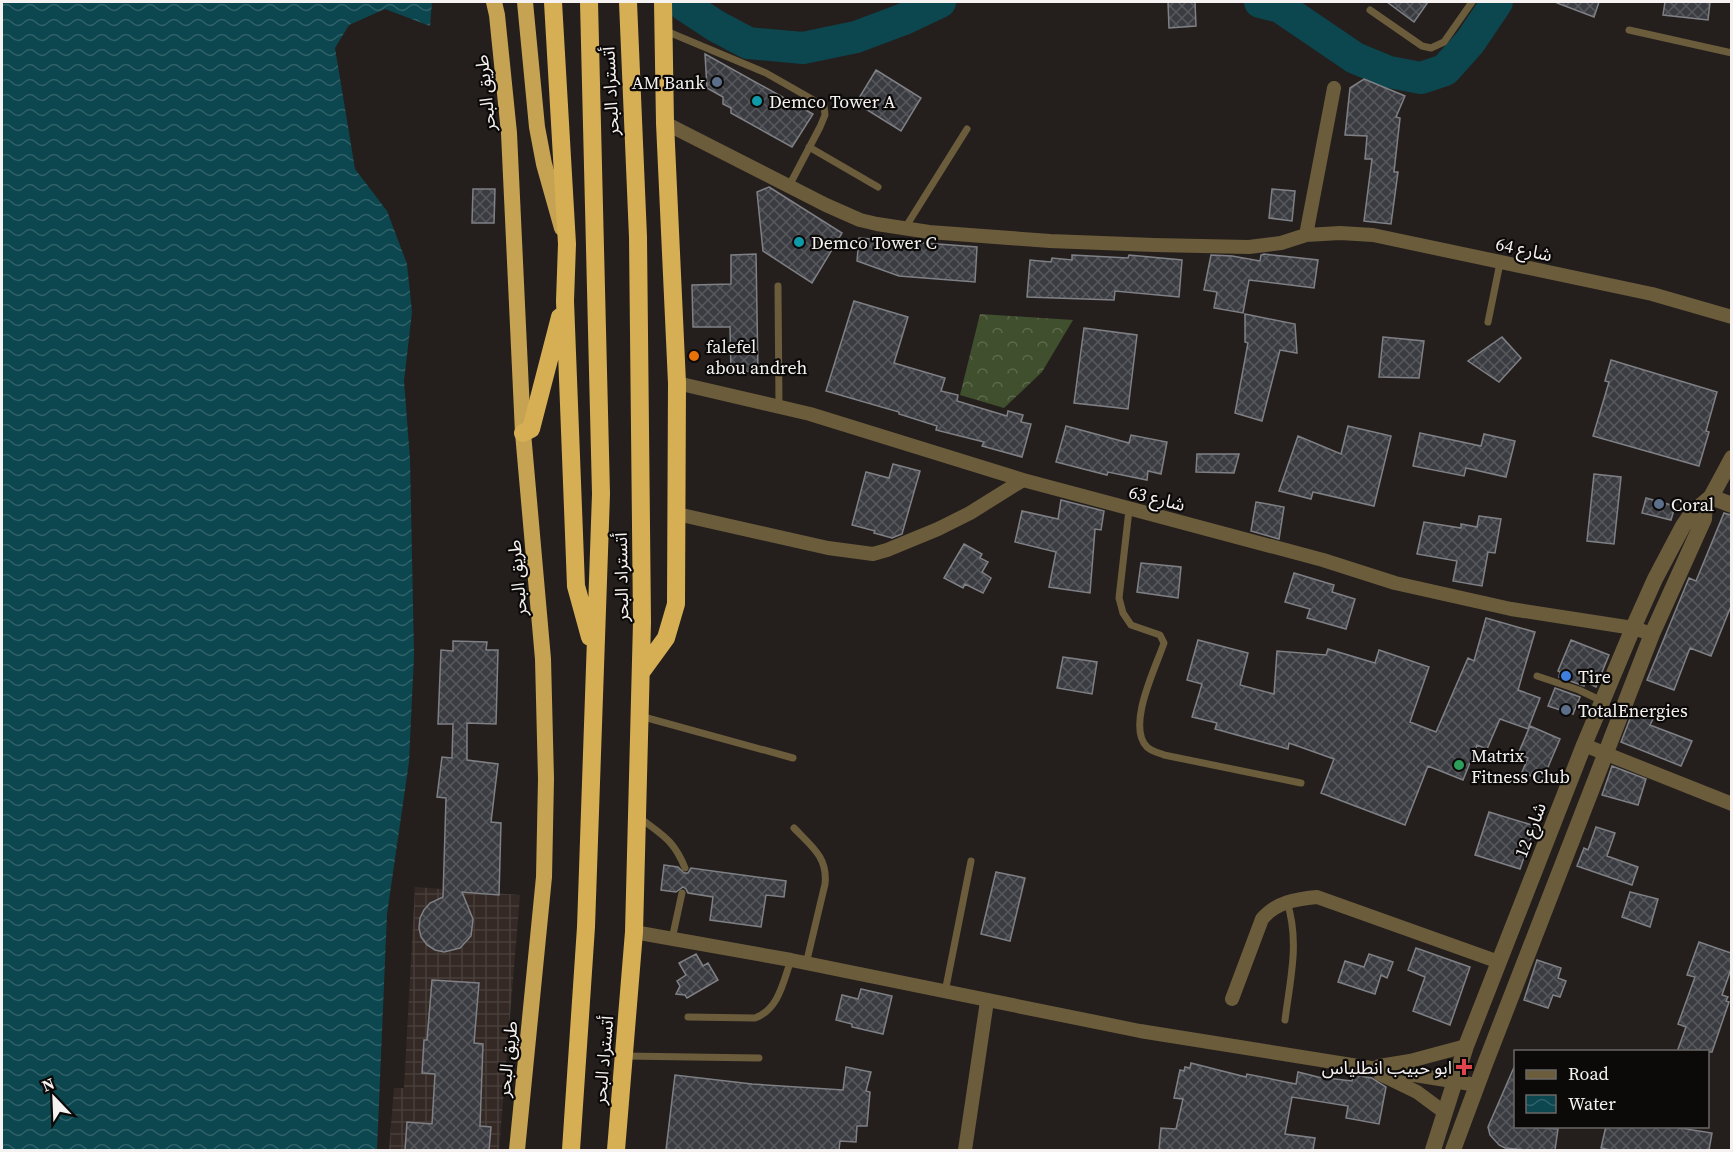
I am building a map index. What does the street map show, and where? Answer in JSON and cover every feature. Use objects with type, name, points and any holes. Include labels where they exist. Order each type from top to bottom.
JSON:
[{"type":"highway","name":"طريق البحر","points":[[494,2],[509,133],[522,433],[543,660],[546,779],[544,877],[517,1150]]},
{"type":"highway","points":[[525,2],[537,127],[544,164],[567,244]]},
{"type":"highway","points":[[555,2],[554,39],[567,244],[565,301],[576,586],[595,653]]},
{"type":"highway","name":"أتستراد البحر","points":[[570,1150],[586,927],[601,494],[589,2]]},
{"type":"highway","name":"أتستراد البحر","points":[[616,1150],[634,932],[642,671],[638,237],[628,2]]},
{"type":"highway","points":[[642,671],[666,638],[675,604],[676,383],[662,11]]},
{"type":"highway","points":[[522,433],[531,429],[565,301]]},
{"type":"street","points":[[1306,235],[1334,88]]},
{"type":"street","name":"شارع 64","points":[[665,123],[860,220],[905,228],[1050,241],[1166,246],[1249,247],[1281,243],[1306,235],[1340,233],[1373,235],[1652,294],[1731,317]]},
{"type":"street","name":"شارع 63","points":[[676,383],[779,407],[943,454],[1023,480],[1323,560],[1395,583],[1470,601],[1633,628],[1652,634]]},
{"type":"street","name":"شارع 12","points":[[1453,1150],[1652,634],[1704,519],[1708,501],[1731,458]]},
{"type":"street","points":[[677,514],[828,548],[873,554],[938,530],[1023,480]]},
{"type":"street","points":[[1708,501],[1731,505]]},
{"type":"street","name":"شارع 12","points":[[1433,1150],[1466,1046],[1602,701],[1655,579],[1683,526],[1692,513],[1708,501]]},
{"type":"street","points":[[1584,745],[1731,804]]},
{"type":"street","points":[[1232,999],[1262,919],[1270,909],[1287,902],[1317,897],[1499,962]]},
{"type":"street","points":[[634,932],[791,960],[1140,1031],[1477,1085]]},
{"type":"street","points":[[965,1150],[987,1001]]},
{"type":"street","points":[[1368,1067],[1410,1061],[1466,1046]]},
{"type":"street","points":[[1368,1067],[1417,1092],[1444,1112]]},
{"type":"lane","points":[[1370,10],[1422,46],[1431,48],[1444,42],[1472,2]]},
{"type":"lane","points":[[662,11],[819,102],[825,109],[825,115],[789,186]]},
{"type":"lane","points":[[1629,30],[1731,53]]},
{"type":"lane","points":[[905,228],[967,129]]},
{"type":"lane","points":[[809,147],[878,187]]},
{"type":"lane","points":[[1488,322],[1500,263]]},
{"type":"lane","points":[[778,286],[779,407]]},
{"type":"lane","points":[[1129,510],[1119,598],[1123,613],[1131,625],[1160,635],[1164,643],[1139,716],[1141,737],[1148,748],[1164,755],[1301,783]]},
{"type":"lane","points":[[1537,676],[1579,690],[1602,701]]},
{"type":"lane","points":[[640,716],[793,758]]},
{"type":"lane","points":[[638,816],[672,842],[685,868]]},
{"type":"lane","points":[[794,828],[821,858],[827,870],[806,964]]},
{"type":"lane","points":[[945,992],[971,861]]},
{"type":"lane","points":[[672,939],[682,892]]},
{"type":"lane","points":[[1285,1020],[1295,938],[1293,919],[1287,902]]},
{"type":"lane","points":[[688,1017],[755,1018],[763,1016],[775,1005],[791,960]]},
{"type":"lane","points":[[624,1056],[759,1059]]},
{"type":"shaded area","points":[[415,887],[520,895],[499,1150],[389,1150],[394,1088],[404,1088]]},
{"type":"green space","points":[[980,314],[1073,320],[1042,372],[1004,408],[960,395]]},
{"type":"water","points":[[2,2],[432,2],[430,26],[385,9],[349,25],[335,48],[355,169],[387,211],[407,264],[412,312],[404,381],[410,459],[414,655],[409,762],[387,914],[377,1150],[2,1150]]},
{"type":"building","points":[[1168,2],[1195,2],[1196,26],[1169,28]]},
{"type":"building","points":[[1387,2],[1428,2],[1414,22]]},
{"type":"building","points":[[1557,2],[1599,2],[1594,17]]},
{"type":"building","points":[[1665,2],[1710,2],[1708,20],[1663,15]]},
{"type":"building","name":"Demco Tower A","points":[[705,54],[813,114],[792,147],[731,113],[731,108],[723,104],[723,97],[707,88]]},
{"type":"building","points":[[876,70],[921,98],[901,131],[856,103]]},
{"type":"building","points":[[1364,79],[1405,96],[1396,117],[1400,118],[1394,172],[1398,172],[1391,224],[1364,221],[1372,159],[1365,159],[1367,136],[1345,135],[1350,88]]},
{"type":"building","name":"Demco Tower C","points":[[769,187],[842,233],[812,283],[763,251],[757,192]]},
{"type":"building","points":[[473,189],[495,189],[494,223],[472,223]]},
{"type":"building","points":[[1272,189],[1295,191],[1292,221],[1269,218]]},
{"type":"building","points":[[859,238],[977,247],[975,282],[899,276],[857,261]]},
{"type":"building","points":[[756,254],[758,371],[731,372],[730,327],[693,327],[692,285],[731,284],[731,255]]},
{"type":"building","points":[[1264,254],[1318,260],[1314,288],[1249,280],[1243,313],[1214,308],[1217,292],[1204,290],[1211,255],[1260,261],[1261,255]]},
{"type":"building","points":[[1072,255],[1128,258],[1129,255],[1182,260],[1179,297],[1115,291],[1114,300],[1027,297],[1030,260],[1051,262],[1052,258],[1072,260]]},
{"type":"building","points":[[854,301],[908,317],[894,363],[945,378],[941,391],[958,395],[957,401],[1007,416],[1008,411],[1023,415],[1021,422],[1031,424],[1022,457],[982,446],[984,442],[936,430],[937,426],[899,414],[899,412],[826,391]]},
{"type":"building","points":[[1245,314],[1295,324],[1297,353],[1280,350],[1262,421],[1235,413],[1248,343],[1245,342]]},
{"type":"building","points":[[1084,328],[1137,335],[1128,409],[1074,403]]},
{"type":"building","points":[[1383,337],[1424,341],[1419,378],[1379,377]]},
{"type":"building","points":[[1502,337],[1521,358],[1499,382],[1468,361]]},
{"type":"building","points":[[1611,360],[1717,392],[1699,466],[1593,436],[1609,382],[1605,381]]},
{"type":"building","points":[[1066,426],[1129,443],[1131,435],[1167,442],[1161,474],[1148,471],[1147,480],[1108,472],[1107,475],[1056,462]]},
{"type":"building","points":[[1348,426],[1391,436],[1374,506],[1313,492],[1311,499],[1279,491],[1298,436],[1341,454]]},
{"type":"building","points":[[1420,433],[1481,446],[1484,434],[1515,441],[1506,477],[1466,468],[1464,476],[1413,466]]},
{"type":"building","points":[[1197,454],[1239,454],[1234,473],[1196,472]]},
{"type":"building","points":[[893,464],[920,471],[902,534],[892,538],[852,525],[866,472],[889,478]]},
{"type":"building","points":[[1594,474],[1621,477],[1614,544],[1587,541]]},
{"type":"building","points":[[1646,498],[1675,506],[1671,520],[1642,513]]},
{"type":"building","points":[[1061,500],[1104,511],[1101,530],[1095,529],[1090,593],[1049,587],[1056,552],[1015,542],[1022,511],[1058,519]]},
{"type":"building","points":[[1256,502],[1284,507],[1279,539],[1251,531]]},
{"type":"building","points":[[1724,513],[1731,515],[1731,606],[1711,656],[1690,648],[1674,690],[1647,680],[1689,578],[1696,581]]},
{"type":"building","points":[[1479,516],[1501,519],[1495,553],[1488,552],[1482,586],[1453,581],[1457,561],[1417,554],[1424,522],[1461,528],[1461,524],[1477,527]]},
{"type":"building","points":[[964,544],[982,554],[980,558],[988,562],[982,572],[991,578],[983,593],[965,584],[963,588],[944,578]]},
{"type":"building","points":[[1141,563],[1181,567],[1178,598],[1137,592]]},
{"type":"building","points":[[1294,573],[1334,585],[1332,592],[1355,599],[1346,629],[1307,618],[1310,609],[1285,602]]},
{"type":"building","points":[[1486,618],[1535,632],[1518,690],[1540,698],[1528,729],[1500,719],[1487,749],[1477,745],[1463,780],[1428,766],[1405,825],[1321,793],[1334,759],[1289,743],[1288,749],[1215,729],[1217,723],[1192,717],[1202,684],[1187,680],[1198,640],[1248,653],[1240,685],[1274,694],[1277,651],[1326,655],[1328,649],[1375,663],[1379,650],[1429,667],[1410,722],[1436,732],[1468,658],[1474,661]]},
{"type":"building","points":[[1571,640],[1609,655],[1596,687],[1586,682],[1584,686],[1559,677],[1560,672],[1558,671]]},
{"type":"building","points":[[453,641],[487,642],[486,650],[498,650],[496,724],[467,723],[467,760],[498,764],[491,822],[501,823],[499,895],[462,892],[473,919],[471,936],[460,948],[444,952],[427,945],[421,937],[419,928],[424,910],[430,903],[443,897],[446,798],[437,797],[442,757],[452,758],[453,724],[438,724],[441,650],[453,651]]},
{"type":"building","points":[[1063,657],[1097,662],[1092,694],[1057,688]]},
{"type":"building","points":[[1555,688],[1580,697],[1573,714],[1548,706]]},
{"type":"building","points":[[1633,711],[1653,719],[1650,725],[1692,741],[1681,766],[1621,742]]},
{"type":"building","points":[[1530,726],[1560,739],[1542,781],[1522,772],[1528,758],[1518,754]]},
{"type":"building","points":[[1612,766],[1646,779],[1638,805],[1602,795]]},
{"type":"building","points":[[1489,812],[1535,826],[1520,869],[1475,855]]},
{"type":"building","points":[[1596,827],[1615,833],[1607,856],[1638,867],[1632,885],[1577,866],[1584,848],[1588,850]]},
{"type":"building","points":[[664,865],[678,867],[684,873],[688,873],[691,868],[786,881],[784,897],[766,895],[761,927],[710,920],[713,897],[688,893],[683,887],[676,892],[661,890]]},
{"type":"building","points":[[996,872],[1025,878],[1010,941],[981,934]]},
{"type":"building","points":[[1630,892],[1658,899],[1650,927],[1622,917]]},
{"type":"building","points":[[1699,942],[1731,953],[1731,969],[1722,995],[1728,997],[1726,1001],[1729,1002],[1712,1052],[1709,1050],[1678,1050],[1686,1027],[1678,1024],[1695,977],[1687,975]]},
{"type":"building","points":[[1416,948],[1470,967],[1450,1025],[1413,1011],[1425,977],[1408,970]]},
{"type":"building","points":[[696,954],[703,966],[708,963],[718,980],[687,998],[685,995],[676,994],[680,986],[677,981],[686,975],[679,963]]},
{"type":"building","points":[[1369,954],[1393,962],[1387,978],[1381,975],[1375,994],[1338,982],[1345,961],[1364,967]]},
{"type":"building","points":[[1537,960],[1561,968],[1558,978],[1566,981],[1560,997],[1553,995],[1548,1008],[1524,1000]]},
{"type":"building","points":[[432,980],[479,983],[474,1043],[483,1044],[480,1126],[491,1127],[489,1150],[405,1150],[407,1122],[432,1124],[435,1074],[422,1073]]},
{"type":"building","points":[[861,989],[892,996],[883,1034],[852,1027],[852,1024],[836,1020],[842,995],[858,999]]},
{"type":"building","points":[[1191,1063],[1246,1077],[1247,1074],[1296,1084],[1298,1072],[1352,1081],[1354,1075],[1372,1078],[1386,1087],[1379,1124],[1346,1118],[1348,1106],[1292,1097],[1285,1134],[1315,1138],[1313,1150],[1159,1150],[1161,1128],[1176,1129],[1183,1099],[1174,1098],[1180,1070],[1184,1071],[1185,1067],[1190,1068]]},
{"type":"building","points":[[846,1067],[871,1072],[866,1091],[870,1092],[867,1126],[857,1126],[856,1142],[840,1141],[839,1150],[666,1150],[675,1075],[752,1084],[843,1090]]},
{"type":"building","points":[[1514,1067],[1514,1128],[1558,1129],[1555,1150],[1505,1148],[1490,1135],[1488,1127]]},
{"type":"building","points":[[1606,1128],[1681,1128],[1712,1133],[1709,1150],[1611,1150],[1601,1148]]},
{"type":"waterway","points":[[684,5],[748,43],[803,48],[856,37],[904,19],[940,2]]},
{"type":"waterway","points":[[1260,2],[1280,7],[1355,58],[1389,72],[1421,78],[1445,70],[1470,42],[1497,2]]},
{"type":"place","name":"AM Bank","points":[[717,82]]},
{"type":"place","name":"Demco Tower A","points":[[757,101]]},
{"type":"place","name":"Demco Tower C","points":[[799,242]]},
{"type":"place","name":"falefel abou andreh","points":[[694,356]]},
{"type":"place","name":"Coral","points":[[1659,504]]},
{"type":"place","name":"Tire","points":[[1566,676]]},
{"type":"place","name":"TotalEnergies","points":[[1566,710]]},
{"type":"place","name":"Matrix Fitness Club","points":[[1459,765]]},
{"type":"place","name":"ابو حبيب انطلياس","points":[[1464,1067]]}]
